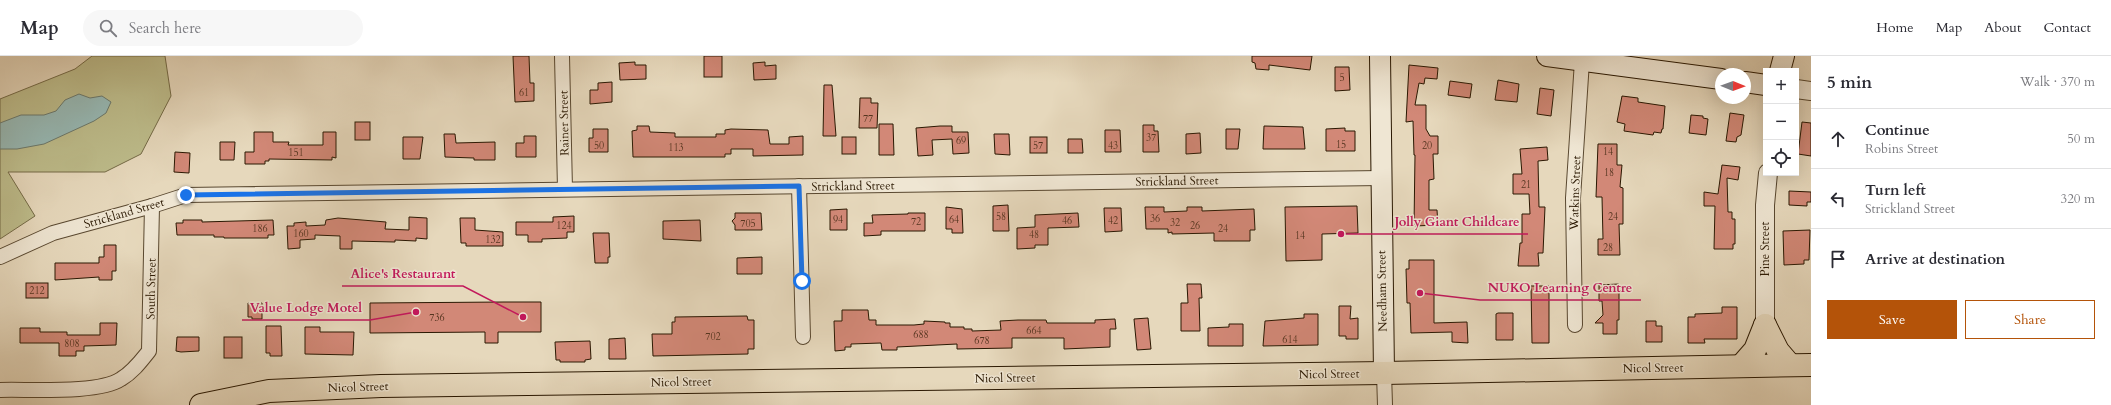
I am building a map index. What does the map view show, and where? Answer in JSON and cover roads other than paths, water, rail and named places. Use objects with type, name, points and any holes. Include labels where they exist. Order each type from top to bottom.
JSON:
[{"type":"highway","points":[[1765,325],[1778,351],[1801,365]]},
{"type":"highway","points":[[1741,366],[1755,350],[1765,325]]},
{"type":"highway","name":"Nicol Street","points":[[201,405],[269,391],[374,386],[1384,373],[1801,365]]},
{"type":"main road","name":"Needham Street","points":[[1380,56],[1384,373]]},
{"type":"main road","points":[[1547,56],[1715,78]]},
{"type":"main road","points":[[1781,68],[1784,56]]},
{"type":"main road","points":[[1751,83],[1763,85]]},
{"type":"street","name":"Rainer Street","points":[[562,56],[565,189]]},
{"type":"street","name":"Watkins Street","points":[[1575,325],[1573,198],[1582,61]]},
{"type":"street","points":[[1799,89],[1811,91]]},
{"type":"street","name":"Pine Street","points":[[1765,325],[1765,205],[1768,176]]},
{"type":"street","name":"Strickland Street","points":[[0,257],[53,233],[152,206],[186,195],[1382,178]]},
{"type":"street","points":[[799,186],[803,337]]},
{"type":"street","name":"South Street","points":[[0,390],[97,388],[120,380],[136,367],[149,351],[152,206]]},
{"type":"street","name":"Needham Street","points":[[1384,373],[1385,405]]},
{"type":"water","points":[[79,94],[90,98],[102,96],[111,102],[106,113],[94,121],[44,144],[17,149],[0,149],[0,123],[21,115],[44,115],[56,111],[65,100]]},
{"type":"place","name":"Jolly Giant Childcare","points":[[1341,234]]},
{"type":"place","name":"NUKO Learning Centre","points":[[1420,293]]},
{"type":"place","name":"Value Lodge Motel","points":[[416,312]]},
{"type":"place","name":"Alice's Restaurant","points":[[523,317]]}]
